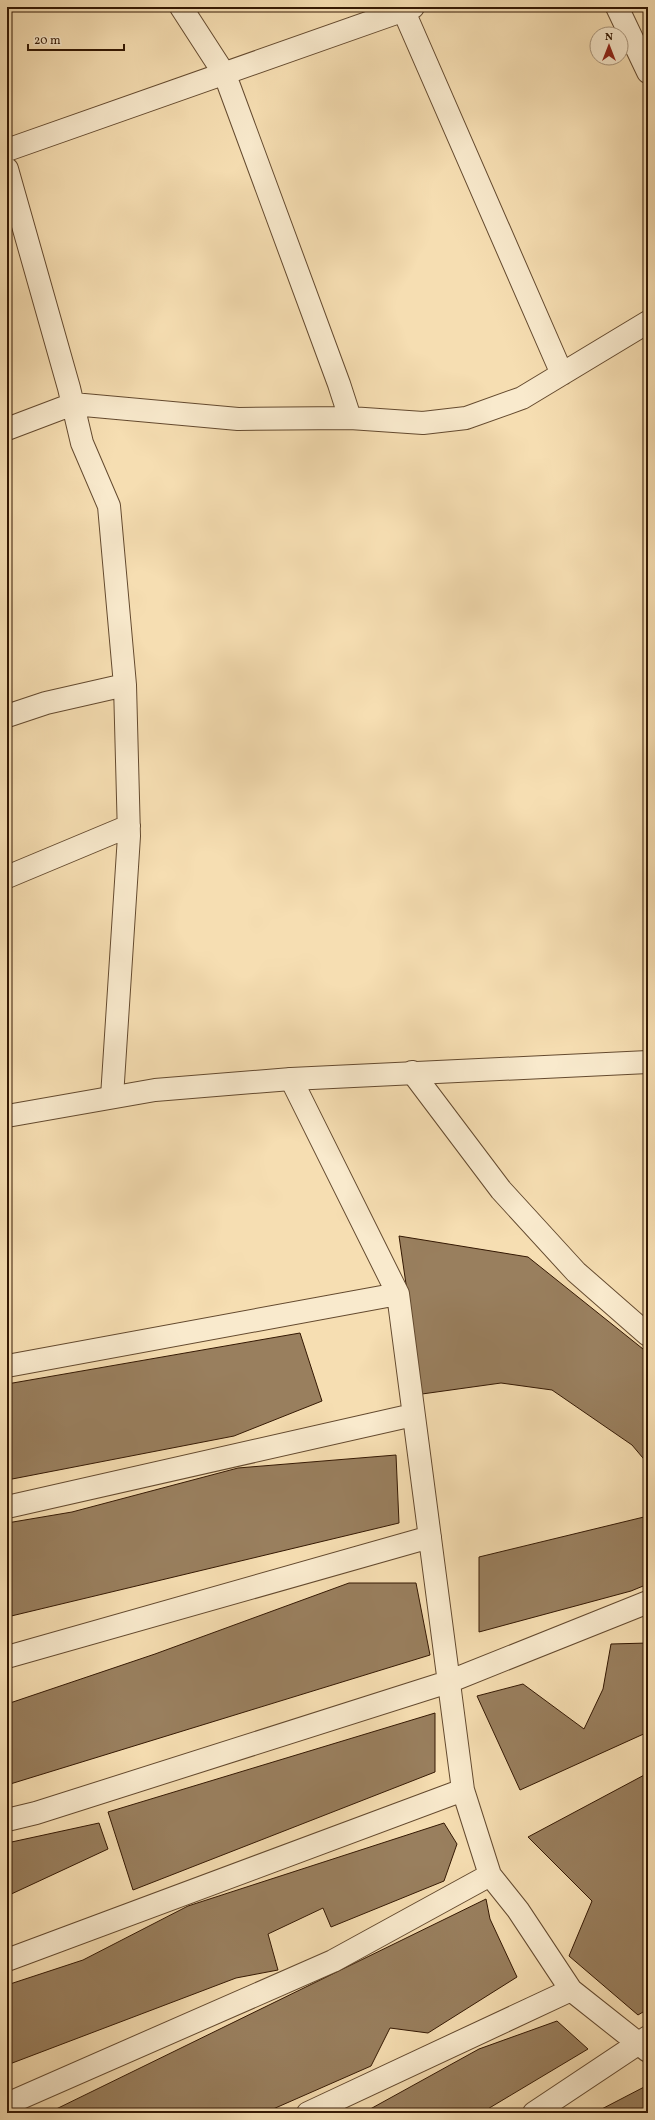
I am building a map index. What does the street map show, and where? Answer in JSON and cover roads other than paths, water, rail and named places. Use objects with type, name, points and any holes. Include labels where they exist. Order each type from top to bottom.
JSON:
[{"type":"street","points":[[181,7],[225,75],[340,384],[350,418]]},
{"type":"street","points":[[617,7],[648,72]]},
{"type":"street","points":[[7,150],[102,115],[225,75],[406,8],[562,374]]},
{"type":"street","points":[[7,169],[73,404],[82,443],[109,506],[125,685],[129,826],[112,1097]]},
{"type":"street","points":[[7,429],[73,404],[238,419],[350,418],[423,423],[466,418],[522,398],[648,322]]},
{"type":"street","points":[[7,716],[46,703],[125,685]]},
{"type":"street","points":[[7,877],[129,826]]},
{"type":"street","points":[[7,1116],[155,1090],[291,1079],[412,1072],[648,1062]]},
{"type":"street","points":[[412,1072],[501,1190],[576,1272],[648,1335]]},
{"type":"street","points":[[291,1079],[398,1294],[463,1790],[490,1875],[518,1910],[571,1990],[644,2044],[534,2113]]},
{"type":"street","points":[[7,1366],[398,1294]]},
{"type":"street","points":[[7,1507],[413,1415]]},
{"type":"street","points":[[7,1657],[430,1537]]},
{"type":"street","points":[[7,1820],[36,1813],[448,1682],[648,1602]]},
{"type":"street","points":[[7,1960],[463,1790]]},
{"type":"street","points":[[7,2104],[333,1961],[490,1875]]},
{"type":"street","points":[[308,2113],[571,1990]]}]
